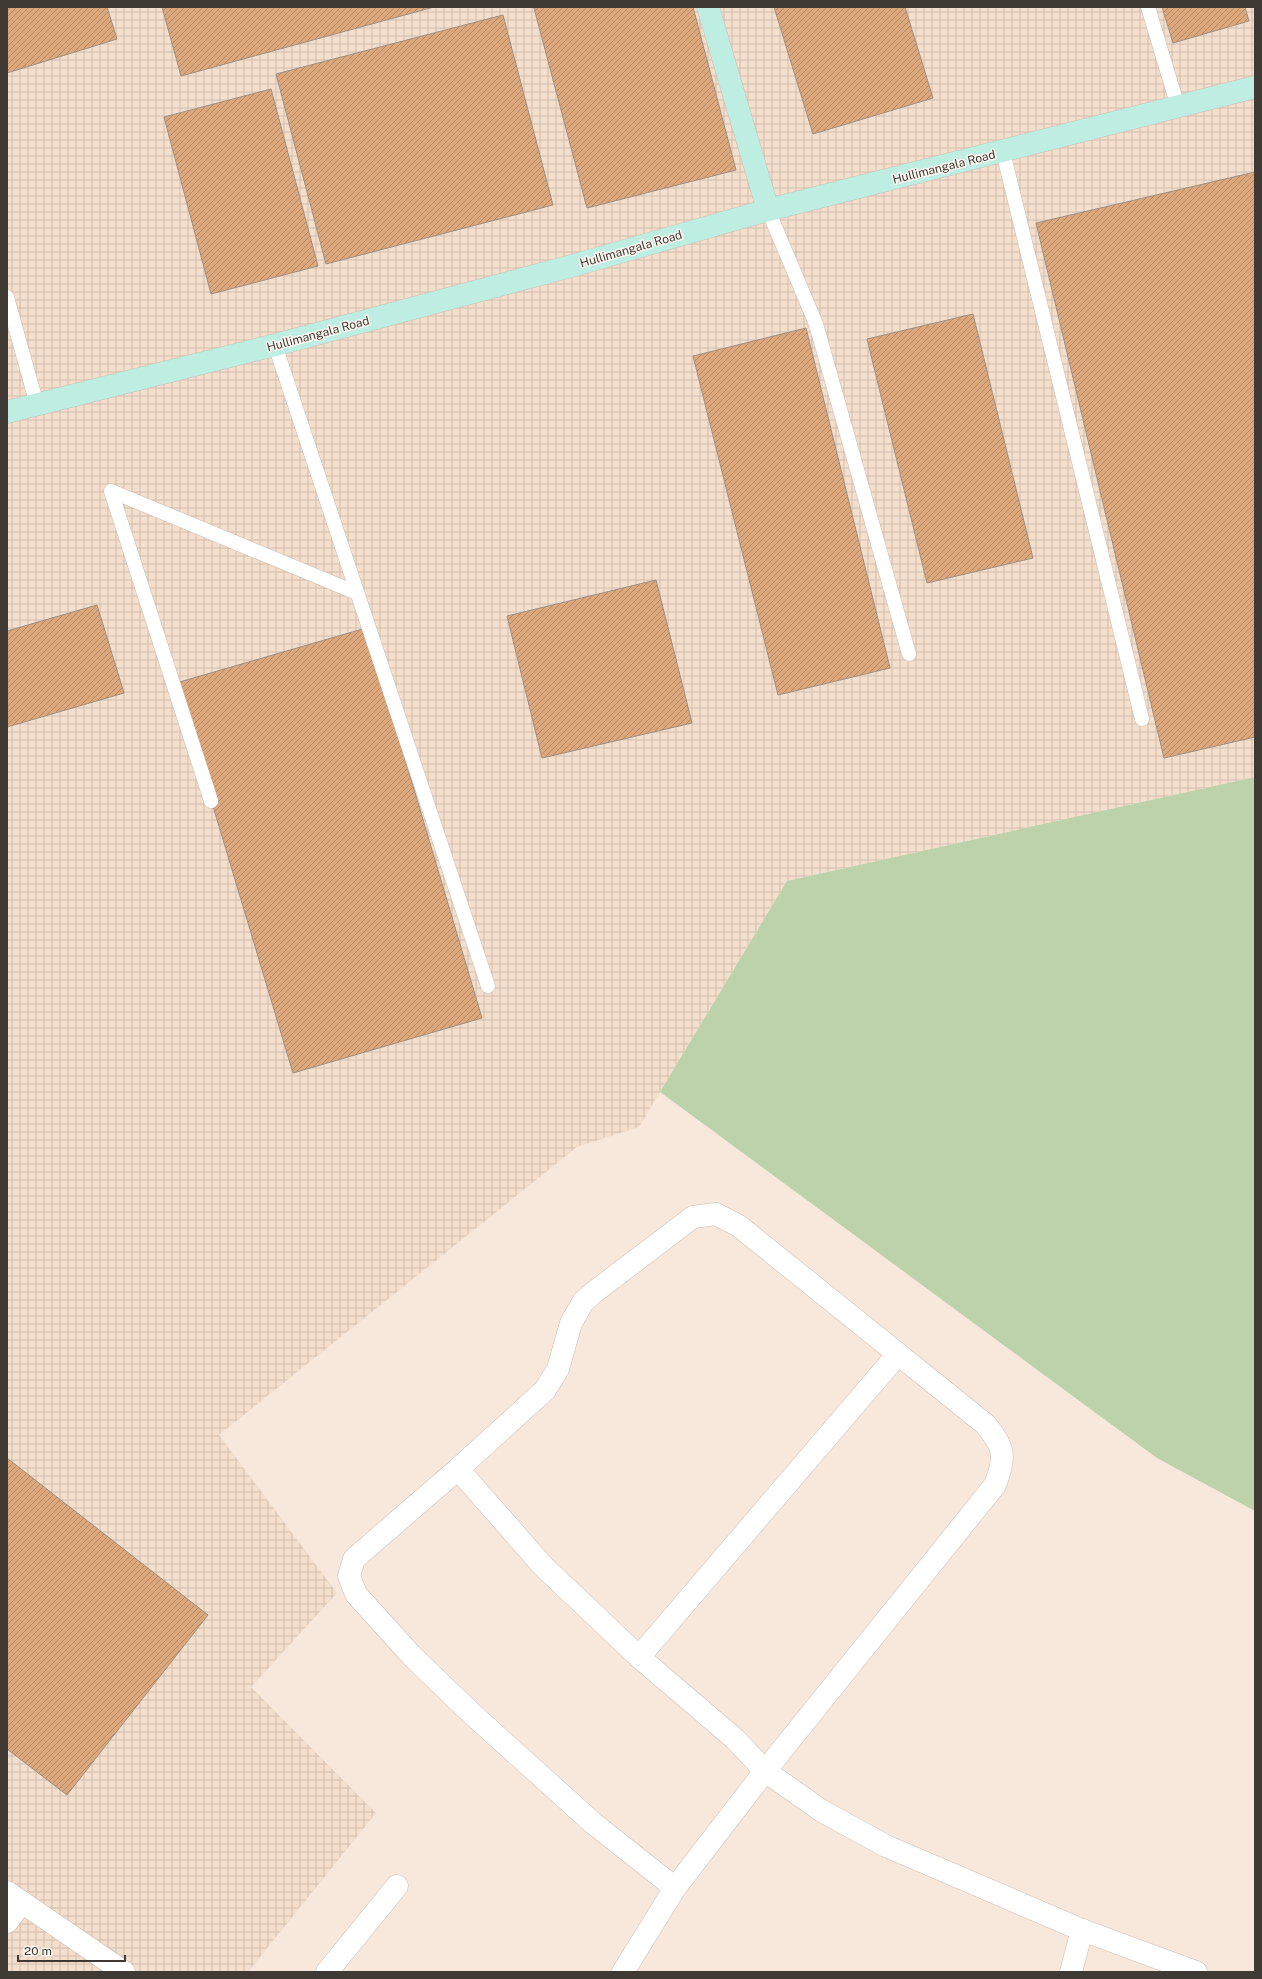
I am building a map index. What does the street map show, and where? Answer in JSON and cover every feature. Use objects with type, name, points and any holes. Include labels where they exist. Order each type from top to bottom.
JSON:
[{"type":"street","points":[[708,7],[768,210]]},
{"type":"street","name":"Hullimangala Road","points":[[7,412],[275,345],[583,263],[768,210],[1003,152],[1255,87]]},
{"type":"street","points":[[623,1972],[675,1888],[765,1771],[995,1485],[1002,1466],[1002,1451],[995,1436],[984,1424],[739,1226],[716,1214],[694,1217],[583,1302],[571,1323],[558,1369],[553,1380],[536,1399],[458,1470],[354,1559],[349,1576],[356,1594],[411,1655],[470,1713],[593,1823],[675,1888]]},
{"type":"street","points":[[639,1657],[898,1354]]},
{"type":"street","points":[[458,1470],[543,1566],[639,1657],[735,1739],[765,1771],[822,1810],[886,1846],[1082,1930],[1196,1972]]},
{"type":"street","points":[[327,1972],[397,1886]]},
{"type":"street","points":[[7,1922],[15,1897],[124,1972]]},
{"type":"street","points":[[1071,1972],[1082,1930]]},
{"type":"lane","points":[[1148,7],[1178,107]]},
{"type":"lane","points":[[1003,152],[1142,719]]},
{"type":"lane","points":[[768,210],[816,324],[909,654]]},
{"type":"lane","points":[[7,297],[37,405]]},
{"type":"lane","points":[[275,345],[488,986]]},
{"type":"lane","points":[[211,801],[111,491],[357,593]]},
{"type":"shaded area","points":[[7,7],[1255,7],[1255,777],[787,881],[639,1127],[577,1147],[219,1435],[337,1593],[251,1687],[376,1813],[248,1972],[7,1972]]},
{"type":"green space","points":[[1255,777],[1255,1511],[1157,1458],[660,1092],[787,881]]},
{"type":"building","points":[[7,7],[107,7],[117,39],[7,73]]},
{"type":"building","points":[[162,7],[434,7],[181,76]]},
{"type":"building","points":[[693,7],[736,170],[587,208],[534,8]]},
{"type":"building","points":[[774,7],[905,7],[933,98],[813,134]]},
{"type":"building","points":[[1162,7],[1245,7],[1249,21],[1173,43]]},
{"type":"building","points":[[503,15],[553,205],[326,264],[276,74]]},
{"type":"building","points":[[271,89],[318,266],[211,294],[164,117]]},
{"type":"building","points":[[1255,172],[1255,737],[1164,758],[1036,223]]},
{"type":"building","points":[[973,314],[1033,558],[927,583],[867,339]]},
{"type":"building","points":[[806,328],[890,668],[778,695],[693,356]]},
{"type":"building","points":[[656,580],[692,723],[542,758],[507,616]]},
{"type":"building","points":[[97,605],[124,693],[7,727],[7,631]]},
{"type":"building","points":[[366,628],[482,1018],[293,1073],[176,683]]},
{"type":"building","points":[[7,1458],[208,1615],[67,1795],[7,1749]]}]
